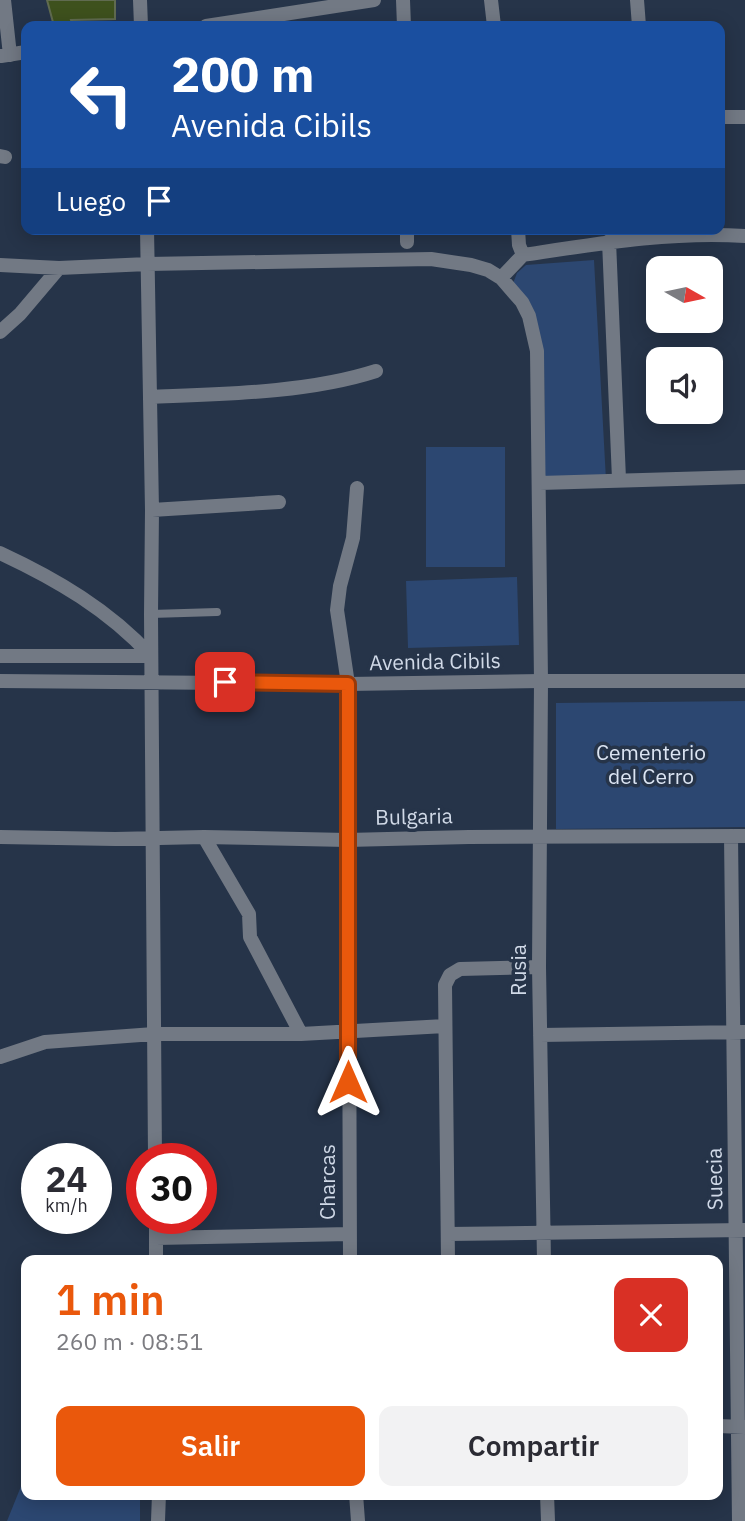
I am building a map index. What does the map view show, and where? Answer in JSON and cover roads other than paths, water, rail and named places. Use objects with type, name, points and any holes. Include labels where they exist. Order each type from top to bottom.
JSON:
[{"type":"street","points":[[4,0],[5,55]]},
{"type":"street","points":[[140,0],[141,21]]},
{"type":"street","points":[[238,21],[374,0]]},
{"type":"street","points":[[402,0],[404,21]]},
{"type":"street","points":[[491,0],[493,21]]},
{"type":"street","points":[[637,0],[639,21]]},
{"type":"street","points":[[725,117],[745,117]]},
{"type":"street","points":[[725,234],[745,236]]},
{"type":"street","points":[[147,235],[152,510],[155,1143]]},
{"type":"street","points":[[518,235],[523,256]]},
{"type":"street","points":[[0,265],[59,268],[407,258],[454,261],[488,270],[501,278],[523,256],[648,235]]},
{"type":"street","points":[[609,242],[619,480]]},
{"type":"street","points":[[0,332],[20,314],[59,268]]},
{"type":"street","name":"Rusia","points":[[501,278],[522,302],[535,335],[540,483],[539,967],[544,1255]]},
{"type":"street","points":[[150,397],[216,394],[347,381],[376,371]]},
{"type":"street","points":[[540,483],[745,477]]},
{"type":"street","name":"Charcas","points":[[349,1255],[348,684],[337,610],[340,586],[353,538],[356,488]]},
{"type":"street","points":[[152,510],[279,502]]},
{"type":"street","points":[[0,553],[66,587],[100,609],[130,633],[151,656]]},
{"type":"street","points":[[0,656],[151,656]]},
{"type":"street","name":"Avenida Cibils","points":[[0,681],[348,684],[745,681]]},
{"type":"street","name":"Bulgaria","points":[[0,837],[347,840],[738,836]]},
{"type":"street","name":"Suecia","points":[[738,836],[741,1230],[739,1521]]},
{"type":"street","points":[[204,837],[248,914],[250,937],[301,1034]]},
{"type":"street","points":[[448,1255],[445,985],[453,972],[460,969],[539,967]]},
{"type":"street","points":[[0,1057],[45,1042],[154,1034],[301,1034],[445,1026]]},
{"type":"street","points":[[540,1035],[740,1032]]},
{"type":"street","points":[[448,1234],[741,1230]]},
{"type":"street","points":[[156,1234],[156,1255]]},
{"type":"street","points":[[156,1238],[349,1234]]},
{"type":"street","points":[[723,1426],[741,1427]]},
{"type":"street","points":[[159,1500],[159,1521]]},
{"type":"street","points":[[356,1500],[358,1521]]},
{"type":"street","points":[[547,1500],[548,1521]]},
{"type":"lane","points":[[151,614],[217,612]]},
{"type":"park label","name":"Cementerio del Cerro","points":[[651,765]]}]
